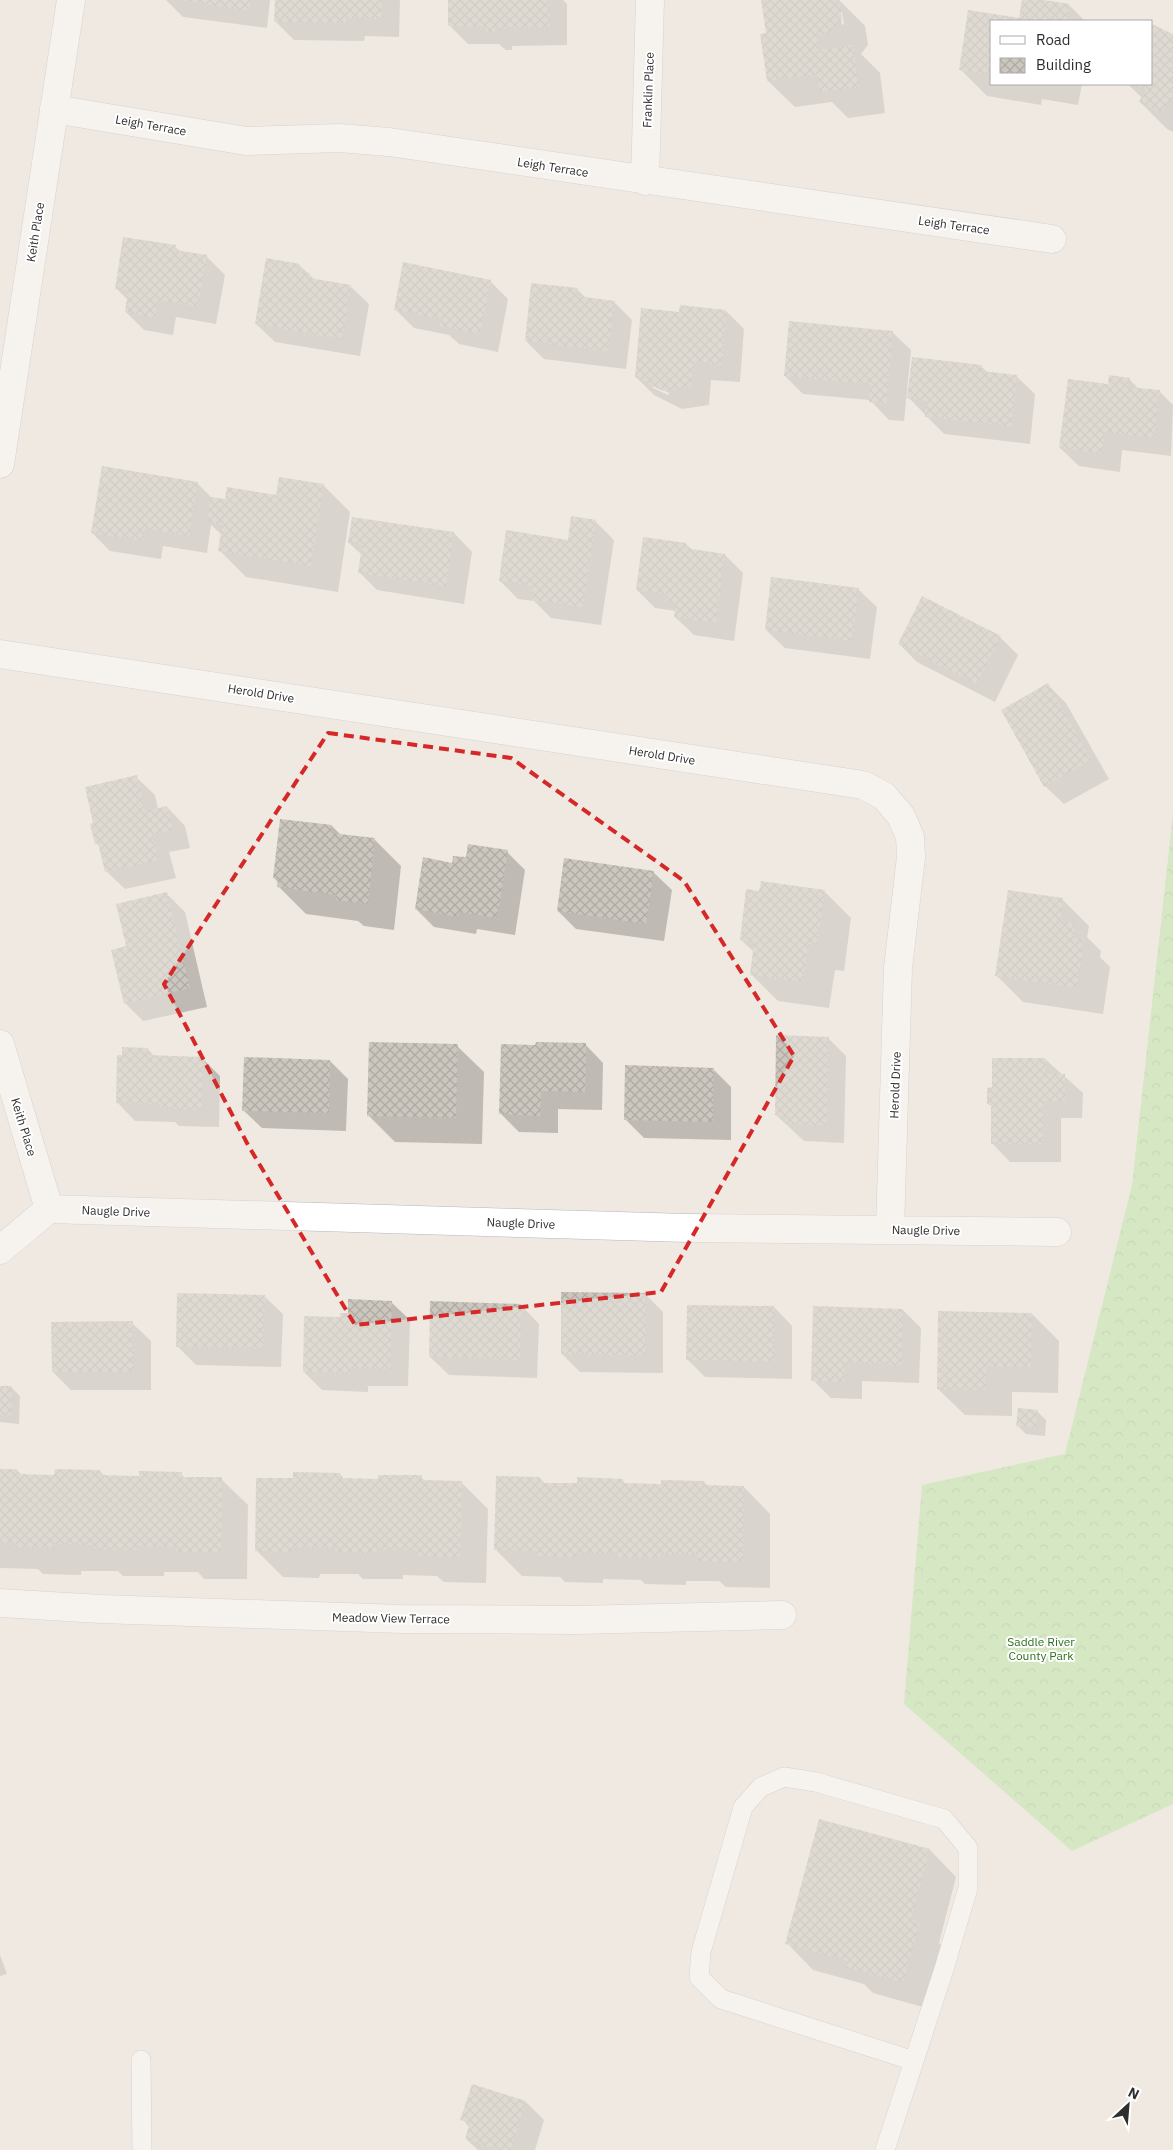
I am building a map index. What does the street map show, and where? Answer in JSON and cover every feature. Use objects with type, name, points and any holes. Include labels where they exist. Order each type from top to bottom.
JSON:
[{"type":"street","name":"Keith Place","points":[[0,464],[70,0]]},
{"type":"street","name":"Franklin Place","points":[[645,181],[650,0]]},
{"type":"street","name":"Leigh Terrace","points":[[54,109],[246,141],[339,138],[381,142],[1052,239]]},
{"type":"street","name":"Herold Drive","points":[[0,654],[863,785],[884,796],[901,816],[910,837],[912,857],[898,968],[890,1229]]},
{"type":"street","name":"Keith Place","points":[[0,1044],[49,1209]]},
{"type":"street","name":"Naugle Drive","points":[[49,1209],[687,1228],[1057,1232]]},
{"type":"street","points":[[0,1250],[49,1209]]},
{"type":"street","name":"Meadow View Terrace","points":[[0,1603],[100,1609],[402,1619],[576,1620],[782,1615]]},
{"type":"lane","points":[[885,2150],[914,2061],[968,1888],[968,1848],[944,1819],[816,1782],[784,1777],[762,1787],[743,1807],[701,1952],[699,1977],[721,2000],[914,2061]]},
{"type":"lane","points":[[141,2060],[142,2150]]},
{"type":"highlighted area","points":[[328,733],[511,758],[684,881],[794,1056],[661,1292],[355,1325],[248,1145],[164,984]]},
{"type":"green space","name":"Saddle River County Park","points":[[1173,814],[1173,1804],[1072,1851],[904,1704],[922,1485],[1065,1454],[1132,1185]]},
{"type":"building","points":[[179,0],[250,0],[249,11]]},
{"type":"building","points":[[275,0],[382,0],[381,19],[347,18],[346,23],[274,22]]},
{"type":"building","points":[[448,0],[549,0],[550,28],[495,29],[495,32],[486,32],[486,26],[448,26]]},
{"type":"building","points":[[761,0],[839,0],[842,18],[829,33],[817,35],[819,50],[853,45],[859,87],[820,92],[817,74],[767,81],[760,34],[766,33]]},
{"type":"building","points":[[1022,0],[1044,0],[1069,4],[1067,20],[990,20],[990,75],[959,70],[968,10],[1019,18]]},
{"type":"building","points":[[1153,24],[1173,34],[1173,103],[1168,101],[1162,113],[1139,102],[1146,89],[1137,85],[1153,85]]},
{"type":"building","points":[[123,237],[176,245],[175,250],[207,255],[198,306],[158,300],[155,318],[125,312],[128,291],[115,289]]},
{"type":"building","points":[[266,258],[300,264],[299,272],[310,273],[310,278],[351,285],[342,339],[255,324]]},
{"type":"building","points":[[403,262],[491,280],[480,334],[439,326],[441,319],[394,310]]},
{"type":"building","points":[[531,283],[578,288],[577,296],[615,301],[608,351],[525,341]]},
{"type":"building","points":[[680,305],[726,310],[722,365],[694,362],[691,387],[663,391],[635,377],[641,308],[679,312]]},
{"type":"building","points":[[789,321],[893,331],[886,404],[869,402],[870,384],[784,376]]},
{"type":"building","points":[[912,357],[982,365],[982,371],[1017,375],[1012,426],[925,417],[926,401],[907,398]]},
{"type":"building","points":[[1109,375],[1130,378],[1128,387],[1160,390],[1154,438],[1105,432],[1102,454],[1059,448],[1068,379],[1108,384]]},
{"type":"building","points":[[102,466],[198,482],[189,536],[145,529],[143,541],[91,533]]},
{"type":"building","points":[[279,477],[324,484],[311,566],[218,551],[222,525],[207,522],[211,497],[225,499],[227,487],[276,495]]},
{"type":"building","points":[[571,516],[596,520],[583,607],[531,600],[533,586],[499,581],[506,530],[568,540]]},
{"type":"building","points":[[352,517],[454,532],[446,586],[358,573],[362,545],[348,543]]},
{"type":"building","points":[[643,537],[686,543],[686,548],[725,554],[716,623],[674,617],[676,602],[666,601],[667,594],[636,590]]},
{"type":"building","points":[[771,577],[859,588],[852,641],[765,630]]},
{"type":"building","points":[[922,596],[1001,636],[976,684],[898,644]]},
{"type":"building","points":[[1048,683],[1091,760],[1044,787],[1001,710]]},
{"type":"building","points":[[137,775],[145,811],[167,806],[173,830],[152,834],[158,860],[105,872],[98,843],[95,844],[90,824],[93,823],[85,787]]},
{"type":"building","points":[[280,819],[332,825],[331,833],[375,838],[368,904],[336,900],[336,895],[277,887],[278,879],[273,878]]},
{"type":"building","points":[[468,844],[508,850],[497,918],[459,912],[458,917],[415,909],[423,857],[452,863],[453,856],[466,857]]},
{"type":"building","points":[[564,858],[654,871],[646,924],[557,911]]},
{"type":"building","points":[[761,881],[825,890],[817,945],[808,944],[803,982],[750,975],[754,942],[740,940],[746,889],[759,891]]},
{"type":"building","points":[[1008,890],[1063,898],[1060,921],[1075,923],[1073,938],[1084,939],[1077,988],[995,976]]},
{"type":"building","points":[[167,892],[190,988],[124,1004],[111,950],[126,946],[116,904]]},
{"type":"building","points":[[776,1035],[829,1037],[827,1125],[785,1124],[785,1116],[775,1115]]},
{"type":"building","points":[[369,1042],[458,1044],[456,1118],[367,1116]]},
{"type":"building","points":[[536,1042],[586,1043],[585,1092],[541,1091],[540,1116],[499,1114],[501,1044],[535,1045]]},
{"type":"building","points":[[122,1047],[148,1048],[148,1055],[203,1057],[202,1110],[159,1108],[160,1104],[116,1103],[117,1055],[122,1055]]},
{"type":"building","points":[[244,1057],[330,1060],[329,1113],[242,1111]]},
{"type":"building","points":[[992,1058],[1045,1058],[1045,1074],[1065,1074],[1065,1101],[1043,1101],[1043,1144],[991,1144],[991,1104],[987,1104],[987,1088],[992,1087]]},
{"type":"building","points":[[625,1065],[714,1068],[713,1122],[624,1120]]},
{"type":"building","points":[[561,1292],[645,1293],[645,1355],[561,1354]]},
{"type":"building","points":[[177,1293],[265,1295],[263,1349],[176,1347]]},
{"type":"building","points":[[348,1299],[392,1301],[390,1369],[350,1368],[350,1374],[303,1372],[304,1316],[340,1317],[340,1313],[348,1313]]},
{"type":"building","points":[[430,1301],[521,1304],[520,1360],[429,1357]]},
{"type":"building","points":[[687,1305],[774,1306],[774,1361],[686,1360]]},
{"type":"building","points":[[813,1306],[903,1309],[901,1365],[845,1363],[844,1382],[811,1381]]},
{"type":"building","points":[[938,1311],[1032,1313],[1031,1367],[986,1366],[985,1390],[937,1389]]},
{"type":"building","points":[[133,1321],[133,1372],[52,1372],[51,1322]]},
{"type":"building","points":[[0,1386],[12,1386],[11,1415],[0,1415]]},
{"type":"building","points":[[1018,1408],[1038,1410],[1036,1428],[1016,1426]]},
{"type":"building","points":[[0,1469],[17,1469],[17,1474],[54,1475],[55,1469],[100,1470],[100,1475],[139,1476],[139,1471],[182,1472],[182,1477],[222,1477],[221,1553],[176,1552],[176,1546],[138,1546],[138,1550],[95,1549],[94,1545],[54,1544],[54,1548],[15,1548],[15,1543],[0,1543]]},
{"type":"building","points":[[293,1472],[340,1473],[340,1478],[378,1479],[378,1475],[422,1475],[422,1480],[462,1481],[460,1557],[416,1556],[416,1550],[377,1549],[377,1553],[335,1552],[335,1548],[293,1548],[293,1552],[255,1551],[256,1478],[293,1478]]},
{"type":"building","points":[[496,1476],[540,1477],[540,1483],[577,1483],[577,1477],[623,1479],[622,1483],[661,1484],[661,1480],[704,1481],[704,1485],[744,1486],[743,1562],[698,1561],[698,1554],[660,1554],[660,1558],[617,1558],[617,1553],[577,1553],[577,1557],[537,1556],[537,1551],[494,1550]]},
{"type":"building","points":[[819,1819],[930,1849],[911,1919],[920,1922],[903,1983],[845,1967],[847,1961],[785,1944]]},
{"type":"building","points":[[472,2084],[526,2101],[511,2150],[501,2150],[465,2139],[470,2123],[460,2120]]}]
